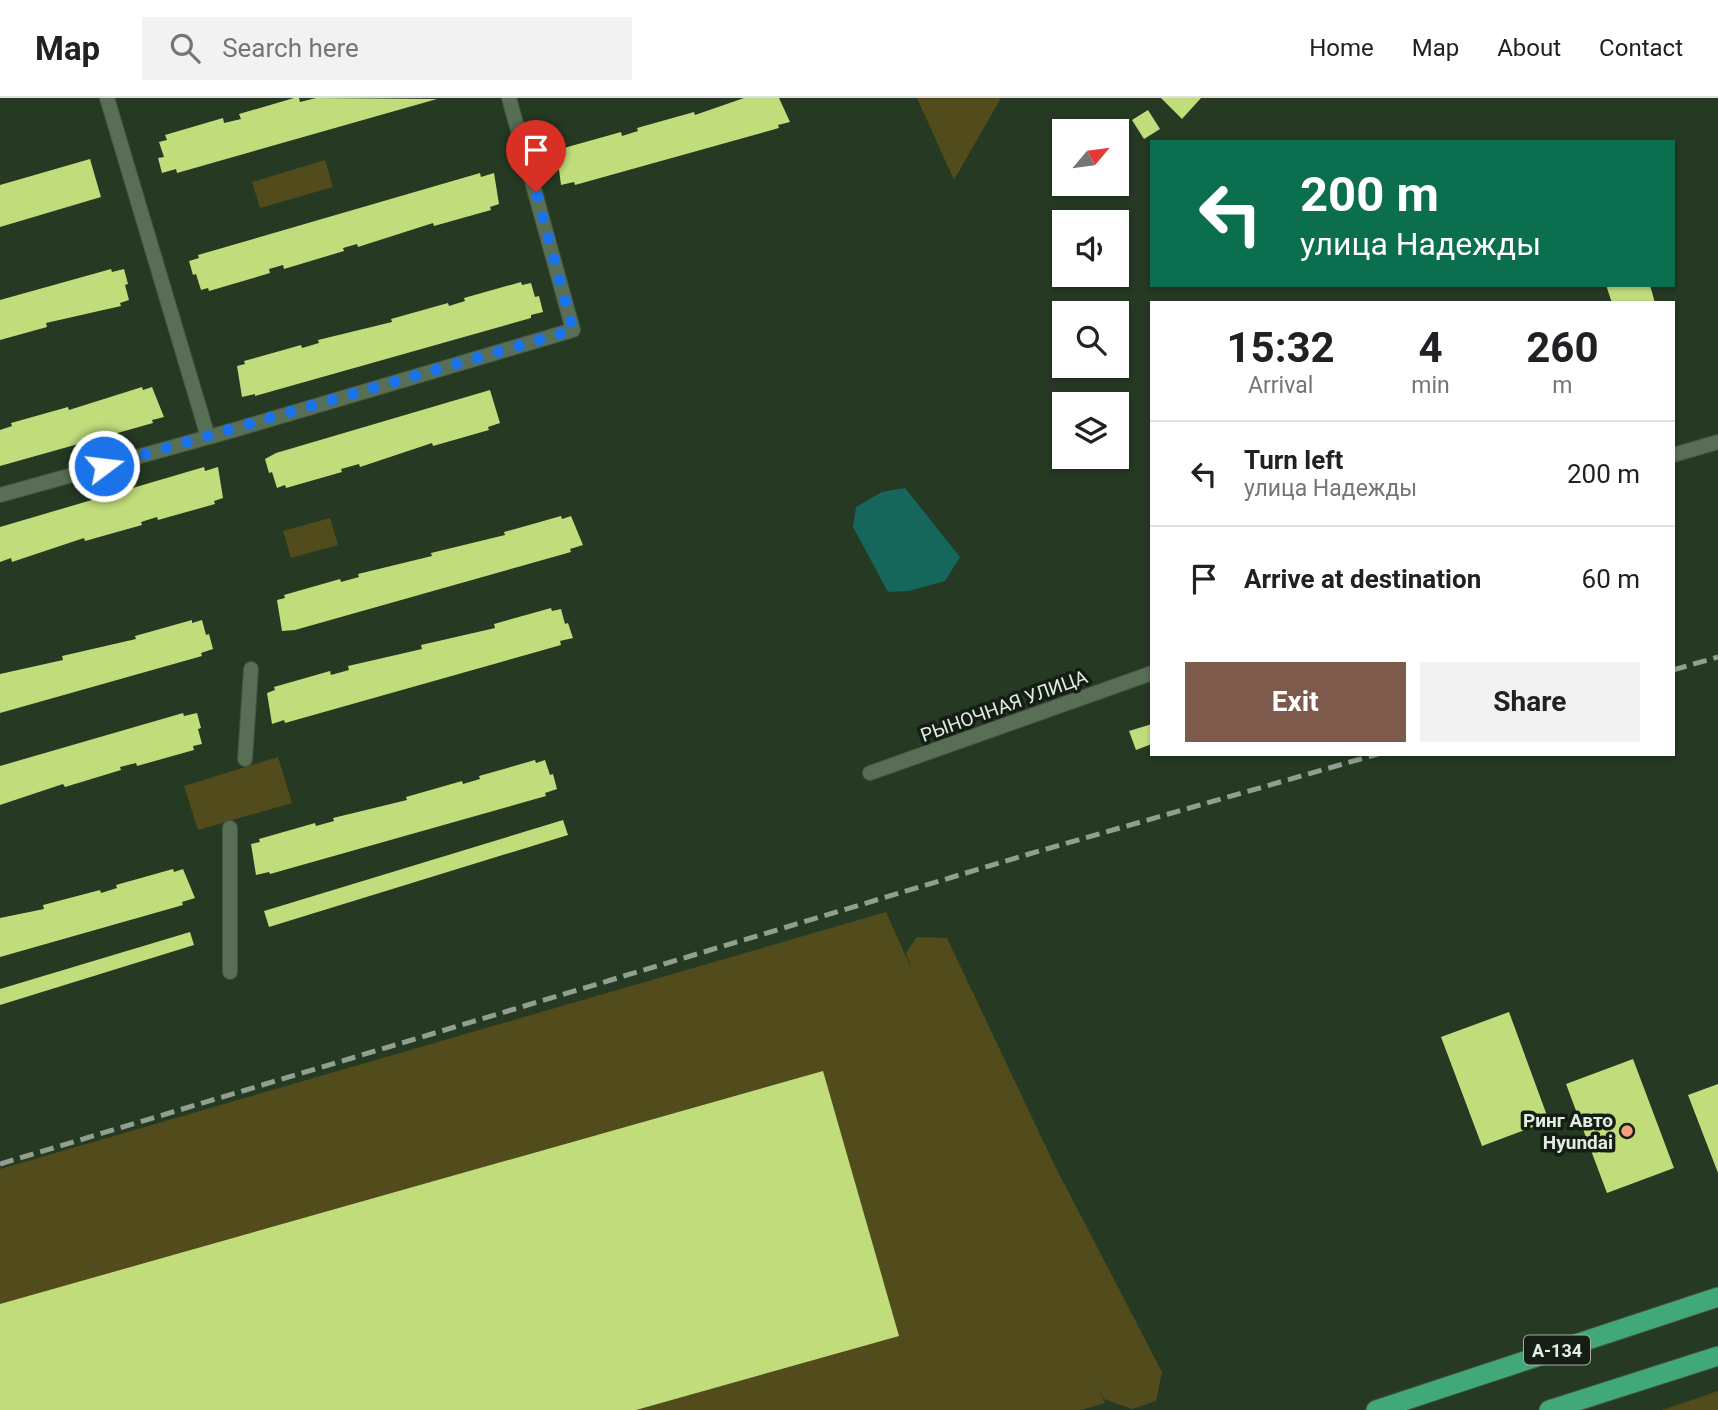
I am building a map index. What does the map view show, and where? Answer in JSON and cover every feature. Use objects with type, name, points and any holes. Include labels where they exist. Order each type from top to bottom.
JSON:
[{"type":"highway","name":"А-134","points":[[1376,1410],[1718,1297]]},
{"type":"highway","points":[[1551,1410],[1584,1397],[1718,1356]]},
{"type":"street","points":[[107,98],[208,437]]},
{"type":"street","points":[[0,495],[573,330],[509,98]]},
{"type":"street","points":[[1675,454],[1718,442]]},
{"type":"street","points":[[245,759],[251,669]]},
{"type":"street","name":"РЫНОЧНАЯ УЛИЦА","points":[[870,774],[1150,674]]},
{"type":"street","points":[[230,828],[230,972]]},
{"type":"shaded area","points":[[917,98],[1001,98],[954,180]]},
{"type":"shaded area","points":[[325,160],[333,187],[260,208],[252,182]]},
{"type":"shaded area","points":[[330,518],[338,545],[291,558],[283,531]]},
{"type":"shaded area","points":[[278,757],[292,803],[198,830],[184,786]]},
{"type":"shaded area","points":[[886,912],[911,968],[906,953],[917,937],[947,938],[1054,1164],[1162,1372],[1156,1401],[1132,1409],[1104,1399],[1098,1387],[1105,1403],[1081,1410],[0,1410],[0,1169]]},
{"type":"shaded area","points":[[1718,1391],[1718,1410],[1662,1410]]},
{"type":"water","points":[[905,488],[960,557],[945,581],[909,591],[888,592],[853,527],[856,507],[882,492]]},
{"type":"building","points":[[299,98],[300,102],[316,98],[437,99],[177,173],[176,169],[162,173],[158,158],[164,157],[159,142],[167,140],[165,135],[223,118],[224,123],[241,119],[239,114]]},
{"type":"building","points":[[744,98],[779,98],[790,122],[778,125],[779,128],[575,185],[574,182],[561,185],[557,154],[565,151],[564,148],[621,132],[622,136],[638,131],[637,128],[694,112],[695,115]]},
{"type":"building","points":[[1161,98],[1201,98],[1182,119]]},
{"type":"building","points":[[1148,110],[1160,129],[1144,139],[1132,120]]},
{"type":"building","points":[[90,159],[101,197],[0,227],[0,185]]},
{"type":"building","points":[[480,173],[481,177],[494,173],[499,204],[490,207],[491,210],[434,226],[433,223],[358,247],[357,244],[343,248],[344,251],[284,269],[283,265],[269,269],[270,273],[209,291],[208,288],[201,290],[196,274],[193,275],[189,261],[199,258],[198,255]]},
{"type":"building","points":[[111,269],[112,272],[124,269],[129,300],[120,303],[121,306],[46,323],[47,327],[0,340],[0,300]]},
{"type":"building","points":[[521,282],[522,285],[531,283],[535,297],[539,296],[543,312],[531,315],[531,318],[255,396],[242,397],[237,366],[245,364],[244,361],[301,345],[302,348],[319,343],[318,340],[392,322],[391,319],[448,303],[449,306],[465,301],[464,298]]},
{"type":"building","points":[[1607,287],[1651,287],[1654,301],[1611,301]]},
{"type":"building","points":[[142,387],[143,390],[152,387],[164,417],[152,420],[153,423],[0,466],[0,430],[12,426],[11,423],[68,407],[69,410]]},
{"type":"building","points":[[490,390],[500,423],[488,427],[489,430],[433,446],[432,443],[360,467],[359,464],[341,469],[342,472],[286,488],[285,485],[277,488],[272,472],[269,473],[265,459],[276,453]]},
{"type":"building","points":[[204,467],[205,471],[218,467],[223,498],[214,501],[215,504],[158,520],[157,517],[141,522],[142,525],[85,541],[84,538],[12,562],[11,558],[0,562],[0,527]]},
{"type":"building","points":[[561,516],[562,519],[571,516],[583,545],[570,549],[571,552],[295,630],[282,631],[277,600],[285,598],[284,595],[340,579],[341,582],[359,577],[358,574],[432,556],[431,553],[505,535],[504,532]]},
{"type":"building","points":[[551,608],[552,611],[561,609],[573,638],[560,641],[561,645],[285,723],[284,720],[272,724],[267,693],[275,690],[274,687],[330,671],[331,675],[349,670],[348,666],[422,649],[421,645],[495,628],[494,624]]},
{"type":"building","points":[[192,620],[192,623],[202,620],[206,635],[209,634],[213,649],[201,653],[202,656],[0,713],[0,674],[63,660],[62,656],[136,639],[135,636]]},
{"type":"building","points":[[183,713],[184,716],[197,713],[202,744],[193,746],[194,750],[137,766],[136,763],[120,767],[121,770],[65,787],[63,784],[0,805],[0,766]]},
{"type":"building","points":[[1150,725],[1150,745],[1136,750],[1129,731]]},
{"type":"building","points":[[535,760],[536,763],[545,760],[550,775],[553,774],[557,789],[545,793],[546,796],[270,874],[256,875],[251,844],[260,842],[259,839],[315,823],[316,826],[334,821],[333,818],[407,800],[406,797],[462,781],[463,784],[480,779],[479,776]]},
{"type":"building","points":[[563,820],[568,835],[269,927],[264,911]]},
{"type":"building","points":[[173,869],[174,872],[183,869],[195,898],[182,902],[183,905],[0,957],[0,918],[44,909],[43,905],[100,890],[101,893],[117,888],[116,885]]},
{"type":"building","points":[[190,932],[194,945],[0,1005],[0,989]]},
{"type":"building","points":[[1509,1012],[1549,1121],[1482,1146],[1441,1037]]},
{"type":"building","points":[[1633,1059],[1674,1168],[1607,1193],[1566,1084]]},
{"type":"building","points":[[823,1071],[899,1336],[636,1410],[0,1410],[0,1304]]},
{"type":"building","points":[[1718,1084],[1718,1173],[1688,1095]]},
{"type":"railway","points":[[1675,669],[1718,657]]},
{"type":"railway","points":[[0,1164],[1029,854],[1371,756]]},
{"type":"place","name":"Ринг Авто Hyundai","points":[[1627,1131]]},
{"type":"route","points":[[104,466],[573,330],[536,192]]}]
